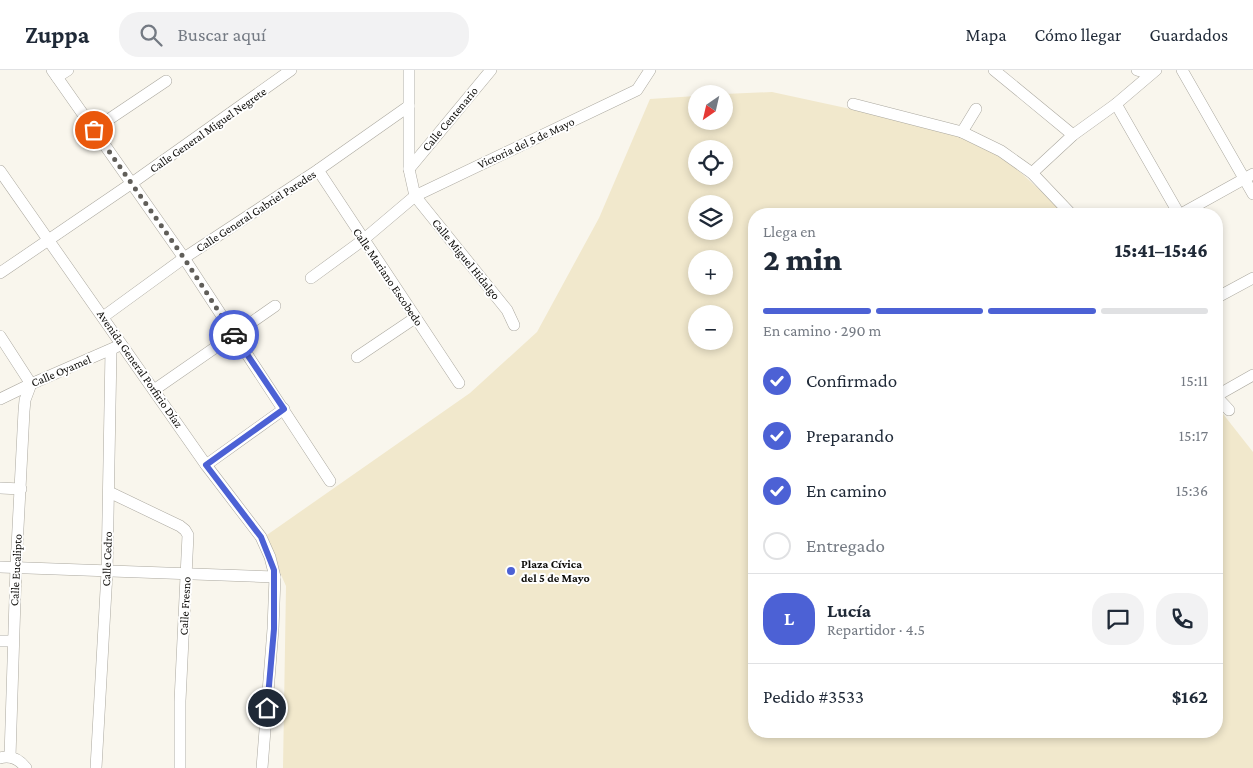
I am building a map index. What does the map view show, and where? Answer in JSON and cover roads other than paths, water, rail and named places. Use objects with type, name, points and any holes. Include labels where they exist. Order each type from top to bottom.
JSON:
[{"type":"street","points":[[68,70],[55,74],[184,258],[330,481]]},
{"type":"street","name":"Calle General Miguel Negrete","points":[[0,274],[292,70]]},
{"type":"street","points":[[409,70],[409,169],[415,196]]},
{"type":"street","name":"Calle Centenario","points":[[409,169],[491,70]]},
{"type":"street","name":"Victoria del 5 de Mayo","points":[[311,278],[363,240],[415,196],[637,90],[650,70]]},
{"type":"street","points":[[994,70],[1073,135]]},
{"type":"street","points":[[1137,70],[1153,72]]},
{"type":"street","points":[[1182,70],[1249,176],[1253,194]]},
{"type":"street","points":[[1032,173],[1073,135],[1116,104],[1153,72]]},
{"type":"street","points":[[94,130],[166,81]]},
{"type":"street","points":[[854,104],[962,132],[1001,151],[1032,173],[1064,208]]},
{"type":"street","points":[[1116,104],[1177,208]]},
{"type":"street","name":"Calle General Gabriel Paredes","points":[[104,317],[184,258],[318,170],[409,106]]},
{"type":"street","points":[[962,132],[976,109]]},
{"type":"street","name":"Calle Mariano Escobedo","points":[[318,170],[459,384]]},
{"type":"street","name":"Avenida General Porfirio Díaz","points":[[0,171],[104,317],[116,347],[154,390],[206,465],[261,537],[275,574]]},
{"type":"street","points":[[1191,208],[1249,176]]},
{"type":"street","name":"Calle Miguel Hidalgo","points":[[415,196],[507,310],[514,325]]},
{"type":"street","points":[[1223,294],[1253,278]]},
{"type":"street","points":[[154,390],[232,334],[275,306]]},
{"type":"street","points":[[357,357],[415,318]]},
{"type":"street","points":[[0,336],[31,384]]},
{"type":"street","name":"Calle Oyamel","points":[[0,399],[116,347]]},
{"type":"street","name":"Calle Cedro","points":[[96,768],[107,572],[116,347]]},
{"type":"street","points":[[1223,392],[1253,375]]},
{"type":"street","name":"Calle Eucalipto","points":[[5,757],[25,400],[31,384]]},
{"type":"street","points":[[1223,404],[1229,410]]},
{"type":"street","points":[[206,465],[284,409]]},
{"type":"street","points":[[0,488],[21,489]]},
{"type":"street","name":"Calle Fresno","points":[[109,492],[185,530],[188,535],[180,701],[180,768]]},
{"type":"street","points":[[0,567],[187,575],[275,574],[274,629],[262,768]]},
{"type":"street","points":[[0,641],[13,641]]},
{"type":"street","points":[[5,757],[18,760],[26,768]]},
{"type":"place","name":"Plaza Cívica del 5 de Mayo","points":[[511,571]]}]
